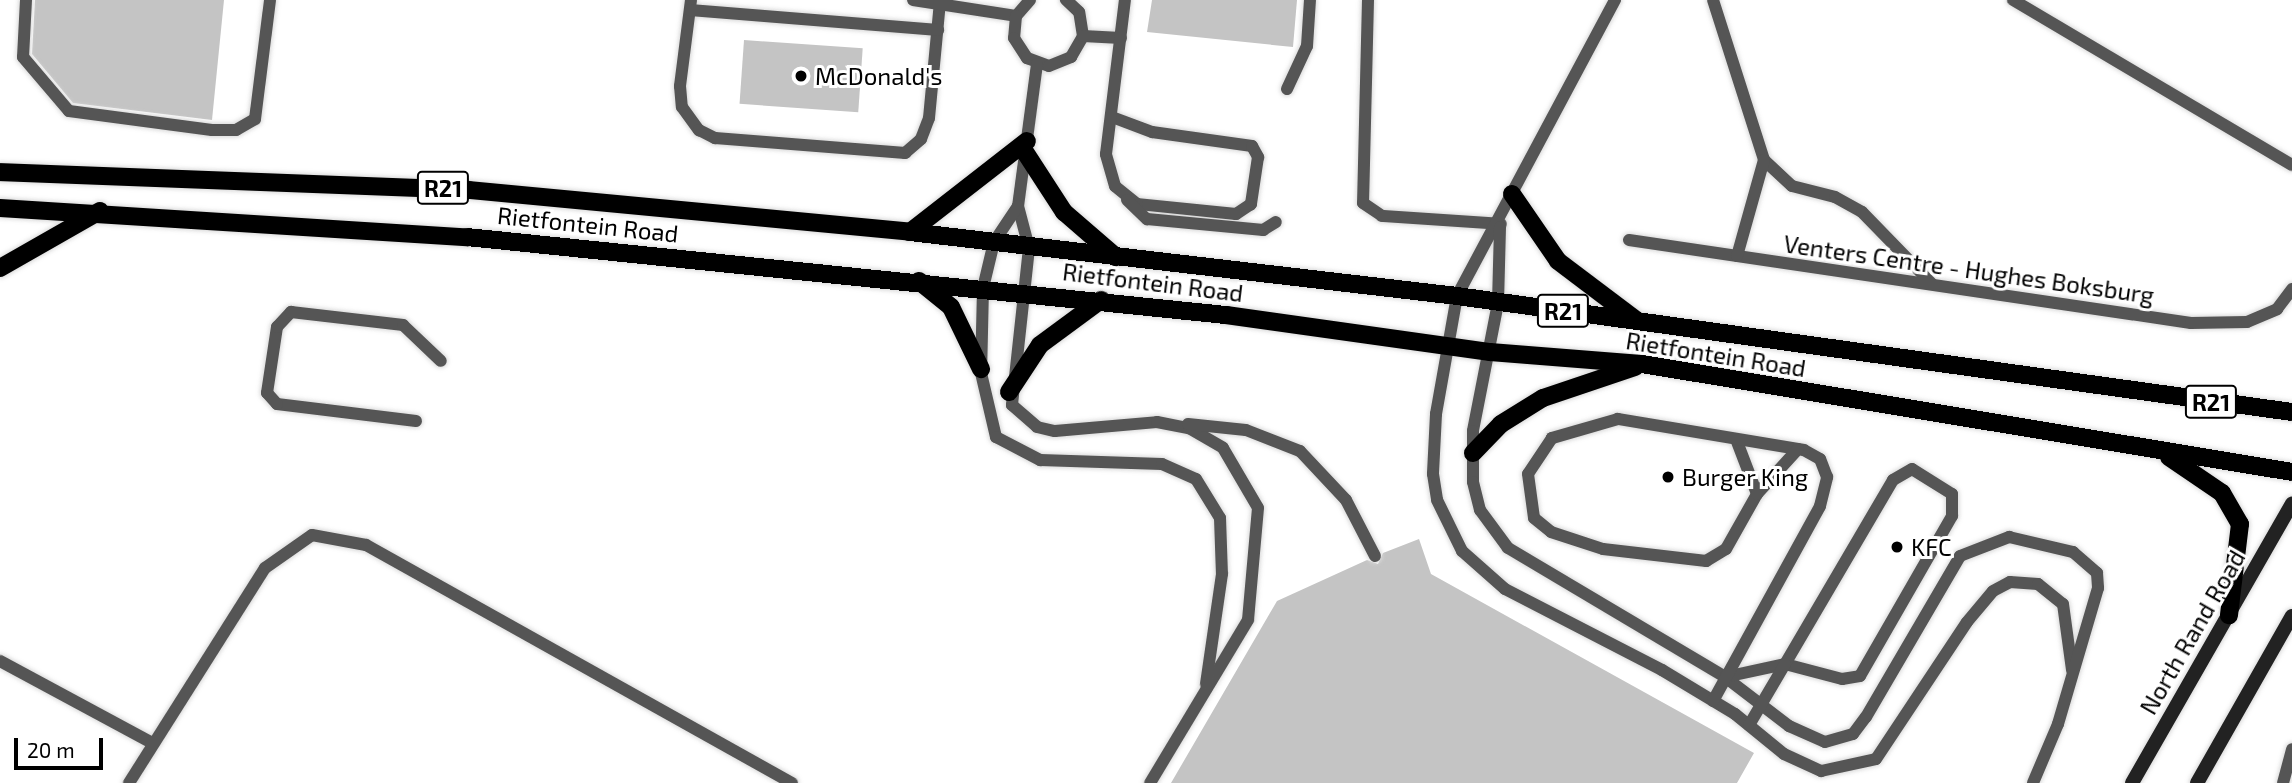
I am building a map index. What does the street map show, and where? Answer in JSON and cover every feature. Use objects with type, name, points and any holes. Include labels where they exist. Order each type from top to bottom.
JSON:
[{"type":"main road","points":[[910,232],[1026,146],[1065,212],[1116,257]]},
{"type":"main road","name":"Rietfontein Road","points":[[0,172],[469,190],[910,232],[1457,296],[2292,412]]},
{"type":"main road","points":[[1512,194],[1558,261],[1638,321]]},
{"type":"main road","name":"Rietfontein Road","points":[[0,208],[104,210],[919,281],[1101,300],[1448,342],[1490,352],[1642,364],[2164,454],[2292,472]]},
{"type":"main road","points":[[0,268],[104,210]]},
{"type":"main road","points":[[919,281],[951,307],[981,369]]},
{"type":"main road","points":[[1009,392],[1040,345],[1101,300]]},
{"type":"main road","points":[[1473,453],[1501,424],[1544,398],[1642,364]]},
{"type":"main road","points":[[2164,454],[2235,509],[2242,539],[2229,615]]},
{"type":"main road","name":"North Rand Road","points":[[2132,783],[2292,504]]},
{"type":"main road","points":[[2197,783],[2292,616]]},
{"type":"lane","points":[[26,0],[21,46],[27,65],[75,114],[236,130],[256,119],[262,100],[270,0]]},
{"type":"lane","points":[[914,0],[1016,16]]},
{"type":"lane","points":[[1030,0],[1016,16],[1018,49],[1037,64],[1061,63],[1083,36],[1079,12],[1066,0]]},
{"type":"lane","points":[[1125,0],[1108,170],[1124,195],[1147,219],[1263,230],[1276,222]]},
{"type":"lane","points":[[1287,89],[1307,46],[1310,0]]},
{"type":"lane","points":[[1368,0],[1363,204],[1382,216],[1500,224]]},
{"type":"lane","points":[[1615,0],[1512,194],[1500,224],[1457,296],[1448,342],[1433,474],[1437,500],[1462,551],[1505,589],[1713,701],[1804,767],[1839,772],[1876,759],[1968,622],[1993,591],[2010,582],[2038,584],[2063,604],[2072,670]]},
{"type":"lane","points":[[1713,0],[1764,160],[1792,186],[1835,197],[1861,212],[1932,284]]},
{"type":"lane","points":[[2013,0],[2292,166]]},
{"type":"lane","points":[[938,30],[690,5],[682,107],[699,130],[715,138],[863,152],[905,153],[921,139],[938,30],[940,2]]},
{"type":"lane","points":[[1083,36],[1121,38]]},
{"type":"lane","points":[[1037,64],[1018,206],[1029,248],[1009,392],[1020,416],[1055,431],[1170,422],[1246,429],[1300,451],[1346,500],[1375,556]]},
{"type":"lane","points":[[1112,117],[1152,132],[1243,141],[1258,157],[1251,204],[1236,214],[1137,204],[1124,195]]},
{"type":"lane","points":[[1737,256],[1764,160]]},
{"type":"lane","points":[[1018,206],[994,242],[984,288],[981,369],[984,408],[996,437],[1016,452],[1040,460],[1182,469],[1209,494],[1220,518],[1222,574],[1205,687]]},
{"type":"lane","points":[[1500,224],[1498,303],[1473,453],[1480,510],[1508,548],[1725,677],[1763,701],[1812,739],[1853,734],[1960,556],[2009,537],[2050,542],[2088,561],[2097,573],[2093,612],[2033,783]]},
{"type":"lane","name":"Venters Centre - Hughes Boksburg","points":[[1629,240],[2191,323],[2247,322],[2277,309],[2292,289]]},
{"type":"lane","points":[[416,421],[277,404],[267,393],[277,327],[291,312],[403,325],[441,361]]},
{"type":"lane","points":[[1713,701],[1827,490],[1825,466],[1798,449],[1618,419],[1572,428],[1535,454],[1526,493],[1534,518],[1551,532],[1603,549],[1688,562],[1726,549],[1757,494],[1798,449]]},
{"type":"lane","points":[[1150,783],[1205,687],[1248,620],[1258,508],[1223,448],[1170,422]]},
{"type":"lane","points":[[1736,439],[1757,494]]},
{"type":"lane","points":[[1725,677],[1785,664],[1842,679],[1860,676],[1952,516],[1955,505],[1944,486],[1912,469],[1893,480],[1785,664],[1749,725]]},
{"type":"lane","points":[[129,783],[265,568],[312,535],[341,536],[792,783]]},
{"type":"lane","points":[[0,662],[152,743]]},
{"type":"lane","points":[[2283,783],[2292,748]]},
{"type":"building","points":[[35,0],[224,0],[212,120],[73,103],[32,54]]},
{"type":"building","points":[[1152,0],[1297,0],[1293,47],[1147,32]]},
{"type":"building","name":"McDonald's","points":[[744,40],[863,48],[858,112],[740,104]]},
{"type":"building","points":[[1419,539],[1431,574],[1754,753],[1737,783],[1171,783],[1277,601],[1367,560],[1378,564],[1383,553]]},
{"type":"place","name":"McDonald's","points":[[801,76]]},
{"type":"place","name":"Burger King","points":[[1668,477]]},
{"type":"place","name":"KFC","points":[[1897,547]]}]
